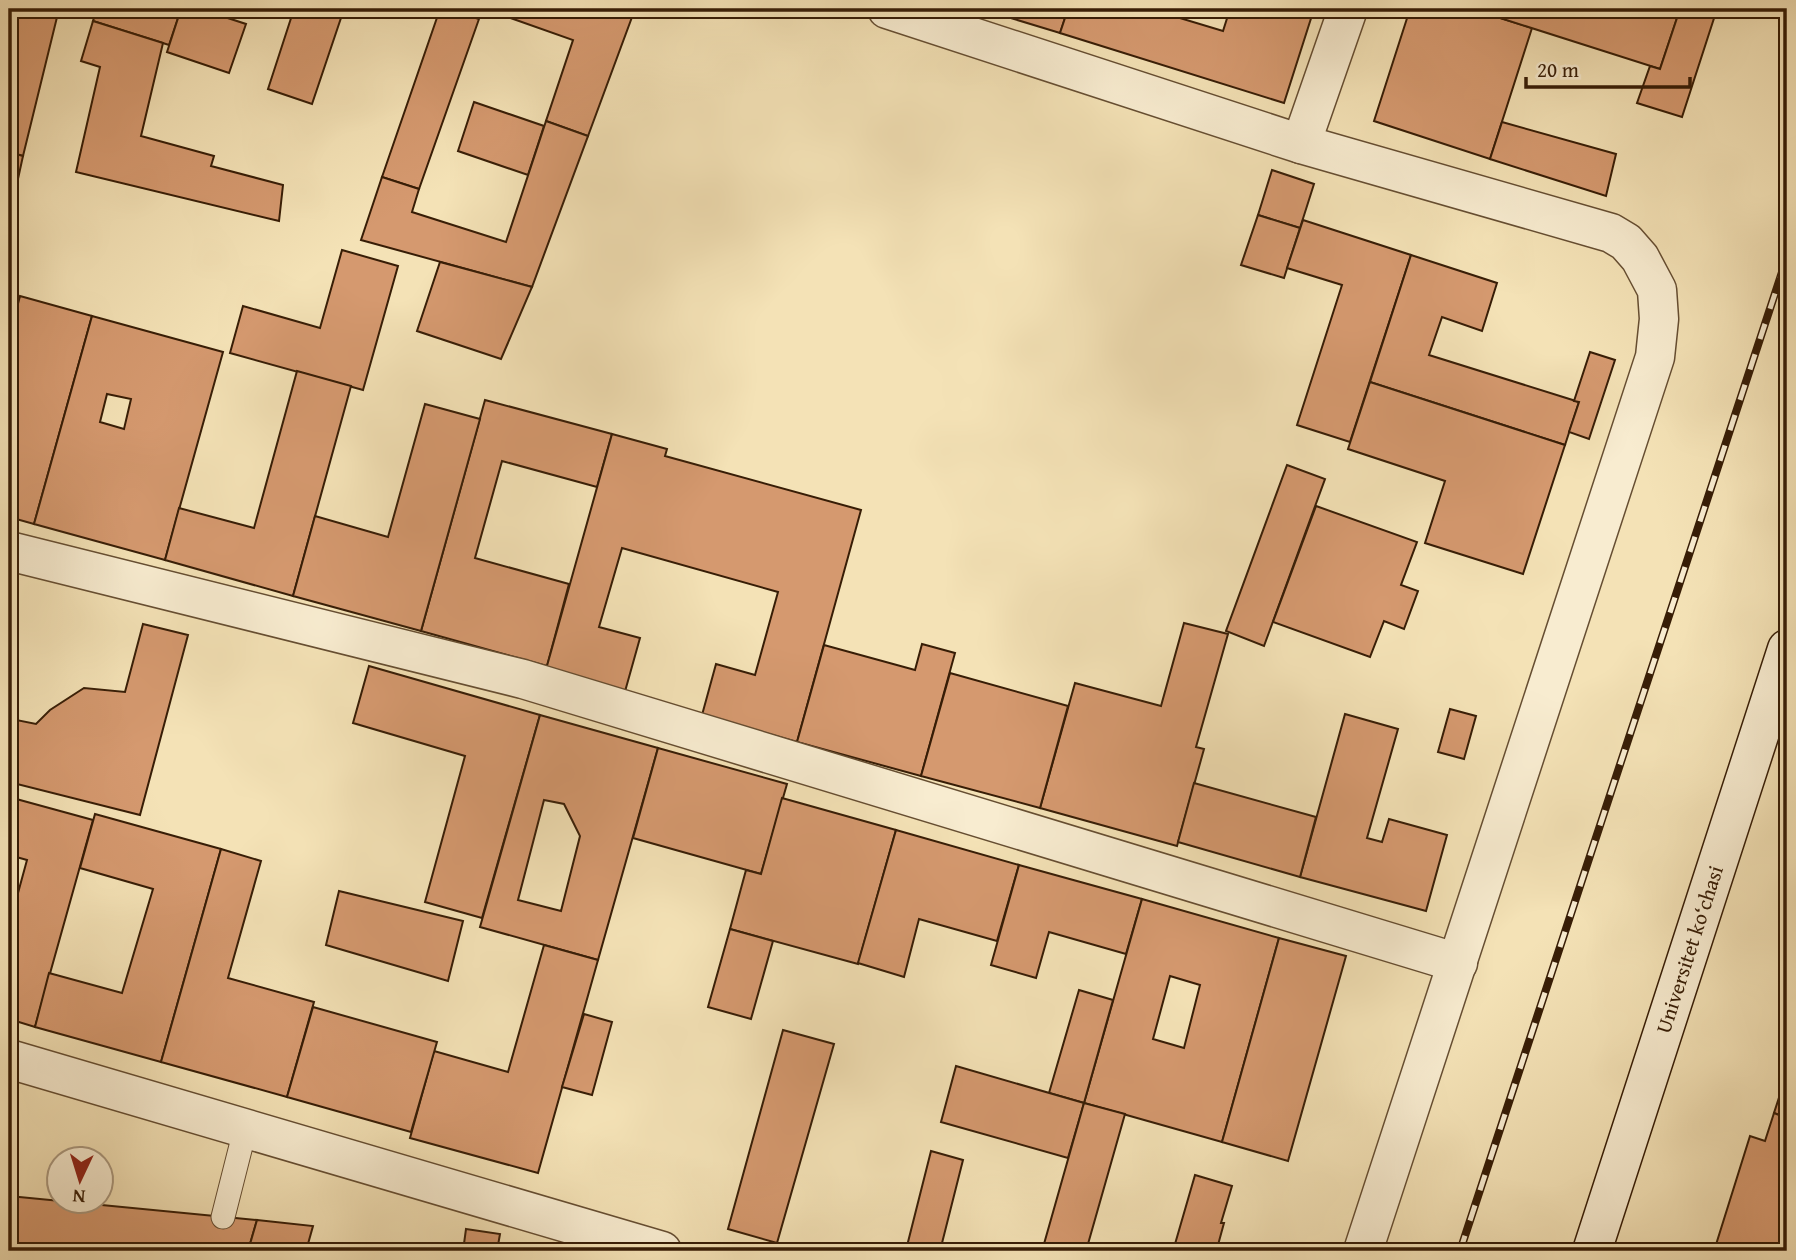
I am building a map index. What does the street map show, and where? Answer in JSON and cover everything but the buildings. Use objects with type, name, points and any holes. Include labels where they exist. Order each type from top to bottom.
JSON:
[{"type":"street","points":[[887,9],[1301,145],[1611,233],[1626,242],[1640,258],[1657,290],[1659,319],[1655,357],[1363,1251]]},
{"type":"street","points":[[1301,145],[1348,9]]},
{"type":"street","points":[[9,551],[523,679],[1458,963]]},
{"type":"street","name":"Universitet kо‘chasi","points":[[1592,1251],[1787,649]]},
{"type":"street","points":[[9,1059],[662,1251]]},
{"type":"lane","points":[[223,1217],[246,1130]]},
{"type":"railway","points":[[1460,1251],[1787,257]]}]
